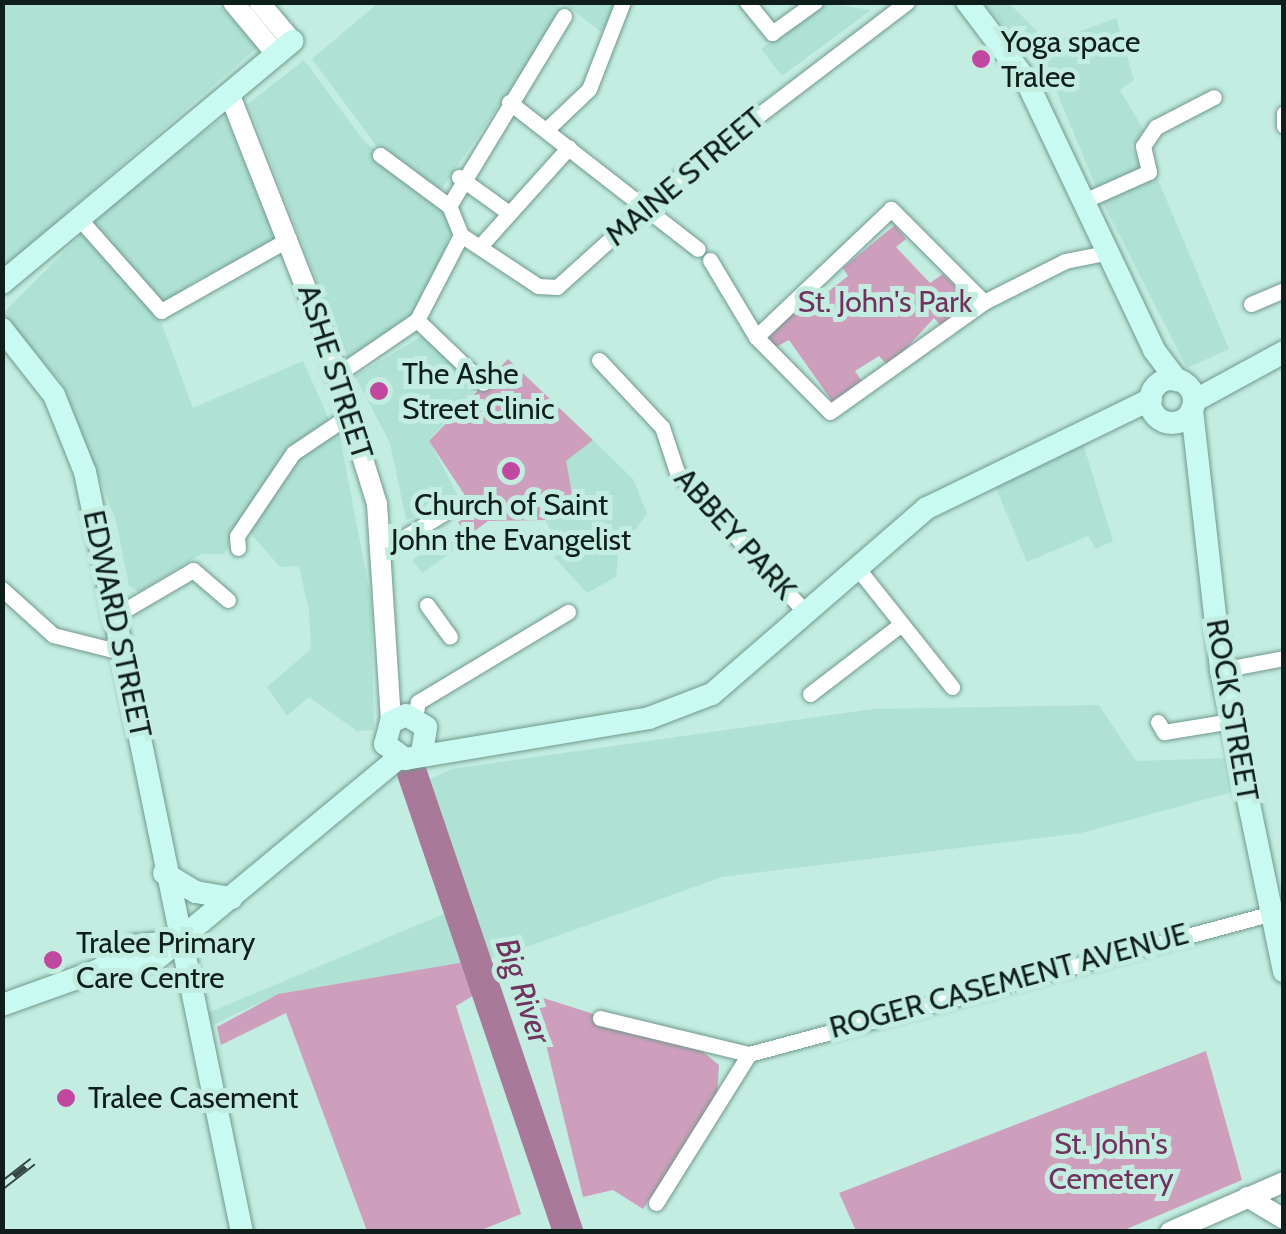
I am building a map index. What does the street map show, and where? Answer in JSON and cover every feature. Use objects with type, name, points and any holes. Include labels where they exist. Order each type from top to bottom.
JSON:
[{"type":"main road","points":[[967,2],[1026,80],[1110,252],[1173,400]]},
{"type":"main road","points":[[2,283],[77,216],[285,48]]},
{"type":"main road","name":"EDWARD STREET","points":[[2,329],[54,395],[85,472],[118,614],[175,941],[241,1231]]},
{"type":"main road","points":[[403,730],[422,753],[633,722],[688,704],[740,677],[855,565],[927,508],[1110,420],[1173,400],[1284,352]]},
{"type":"main road","name":"ROCK STREET","points":[[1173,400],[1194,447],[1221,670],[1269,914],[1284,970]]},
{"type":"main road","points":[[403,730],[472,743]]},
{"type":"main road","points":[[2,1005],[99,970],[133,946],[175,941],[231,898],[346,794],[403,730]]},
{"type":"main road","points":[[164,873],[196,892],[231,898]]},
{"type":"street","points":[[234,2],[285,48]]},
{"type":"street","points":[[259,2],[285,48]]},
{"type":"street","points":[[546,130],[589,89],[623,2]]},
{"type":"street","points":[[747,2],[772,33],[815,2]]},
{"type":"street","name":"MAINE STREET","points":[[460,235],[482,244],[538,286],[557,287],[647,204],[884,9],[907,2]]},
{"type":"street","points":[[449,206],[460,177],[564,16]]},
{"type":"street","name":"ASHE STREET","points":[[229,93],[289,239],[351,414],[385,549],[388,664],[403,730]]},
{"type":"street","points":[[1086,200],[1150,172],[1143,146],[1156,127],[1214,97]]},
{"type":"street","points":[[509,102],[647,204],[704,255],[756,338],[830,412],[984,302],[1065,262],[1110,252]]},
{"type":"street","points":[[1284,113],[1284,126]]},
{"type":"street","points":[[482,244],[570,147]]},
{"type":"street","points":[[338,374],[417,320],[460,235],[449,206],[380,156]]},
{"type":"street","points":[[460,177],[508,213]]},
{"type":"street","points":[[756,338],[892,208],[984,302]]},
{"type":"street","points":[[77,216],[160,311],[289,239]]},
{"type":"street","points":[[1251,304],[1284,290]]},
{"type":"street","points":[[417,320],[483,383]]},
{"type":"street","name":"ABBEY PARK","points":[[599,360],[662,426],[677,472],[806,612]]},
{"type":"street","points":[[238,548],[236,536],[294,453],[351,414]]},
{"type":"street","points":[[385,549],[444,513]]},
{"type":"street","points":[[855,565],[952,687]]},
{"type":"street","points":[[118,614],[192,570],[228,600]]},
{"type":"street","points":[[2,589],[53,635],[124,654]]},
{"type":"street","points":[[428,605],[450,638]]},
{"type":"street","points":[[403,730],[418,702],[568,612]]},
{"type":"street","points":[[810,694],[900,625]]},
{"type":"street","points":[[1221,670],[1284,658]]},
{"type":"street","points":[[1158,722],[1164,732],[1231,720]]},
{"type":"street","name":"ROGER CASEMENT AVENUE","points":[[600,1018],[750,1054],[1269,914]]},
{"type":"street","points":[[656,1202],[750,1054]]},
{"type":"street","points":[[1170,1232],[1284,1182]]},
{"type":"street","points":[[1247,1196],[1284,1218]]},
{"type":"shaded area","points":[[3,3],[216,3],[258,47],[3,268]]},
{"type":"shaded area","points":[[378,3],[556,3],[563,13],[438,194],[384,156],[312,59]]},
{"type":"shaded area","points":[[564,3],[619,3],[601,32]]},
{"type":"shaded area","points":[[825,3],[871,10],[782,76],[761,49]]},
{"type":"shaded area","points":[[984,3],[1009,3],[1049,43],[1116,18],[1134,80],[1120,90],[1147,136],[1131,145],[1141,168],[1096,187],[1053,83]]},
{"type":"shaded area","points":[[304,60],[364,141],[455,219],[436,276],[405,324],[348,361],[248,104]]},
{"type":"shaded area","points":[[225,116],[276,240],[193,282],[161,311],[87,222]]},
{"type":"shaded area","points":[[1157,177],[1229,349],[1187,368],[1102,201]]},
{"type":"shaded area","points":[[84,232],[161,322],[193,408],[303,361],[331,424],[245,513],[224,554],[201,554],[139,592],[129,586],[116,521],[63,385],[3,313]]},
{"type":"shaded area","points":[[422,336],[478,388],[429,440],[459,498],[406,520],[390,443],[355,376]]},
{"type":"shaded area","points":[[338,427],[371,599],[374,730],[357,731],[309,697],[287,716],[267,687],[311,649],[309,611],[299,566],[280,567],[245,527],[292,464]]},
{"type":"shaded area","points":[[593,440],[633,479],[647,513],[618,555],[616,577],[587,593],[554,557],[562,549],[545,520],[572,493],[565,461]]},
{"type":"shaded area","points":[[1082,440],[1113,541],[1096,549],[1088,536],[1027,562],[995,486]]},
{"type":"shaded area","points":[[449,535],[458,548],[422,573],[412,560]]},
{"type":"shaded area","points":[[1099,705],[1136,761],[1230,758],[1236,791],[1081,833],[722,877],[498,957],[278,994],[213,1025],[208,1013],[458,908],[465,896],[424,782],[452,769],[873,709]]},
{"type":"green space","name":"St. John's Park","points":[[895,225],[906,239],[896,247],[930,283],[943,274],[974,304],[942,327],[934,318],[889,367],[879,356],[855,371],[863,383],[832,401],[789,340],[776,347],[767,335],[818,289],[824,295],[848,276],[843,268]]},
{"type":"green space","points":[[508,359],[593,440],[566,461],[572,493],[545,520],[488,521],[468,536],[458,522],[476,512],[429,441]]},
{"type":"green space","points":[[465,962],[476,994],[456,1006],[521,1214],[479,1231],[367,1231],[286,1013],[221,1045],[217,1027],[278,994]]},
{"type":"green space","points":[[534,995],[697,1047],[719,1065],[717,1097],[643,1209],[613,1190],[583,1197]]},
{"type":"green space","name":"St. John's Cemetery","points":[[1206,1051],[1242,1180],[1122,1231],[856,1231],[839,1193]]},
{"type":"waterway","name":"Big River","points":[[412,773],[568,1232]]},
{"type":"railway","points":[[2,1185],[33,1161]]},
{"type":"place","name":"Yoga space Tralee","points":[[981,59]]},
{"type":"place","name":"The Ashe Street Clinic","points":[[379,391]]},
{"type":"place","name":"Church of Saint John the Evangelist","points":[[511,471]]},
{"type":"place","name":"Tralee Primary Care Centre","points":[[53,960]]},
{"type":"place","name":"Tralee Casement","points":[[66,1098]]}]
